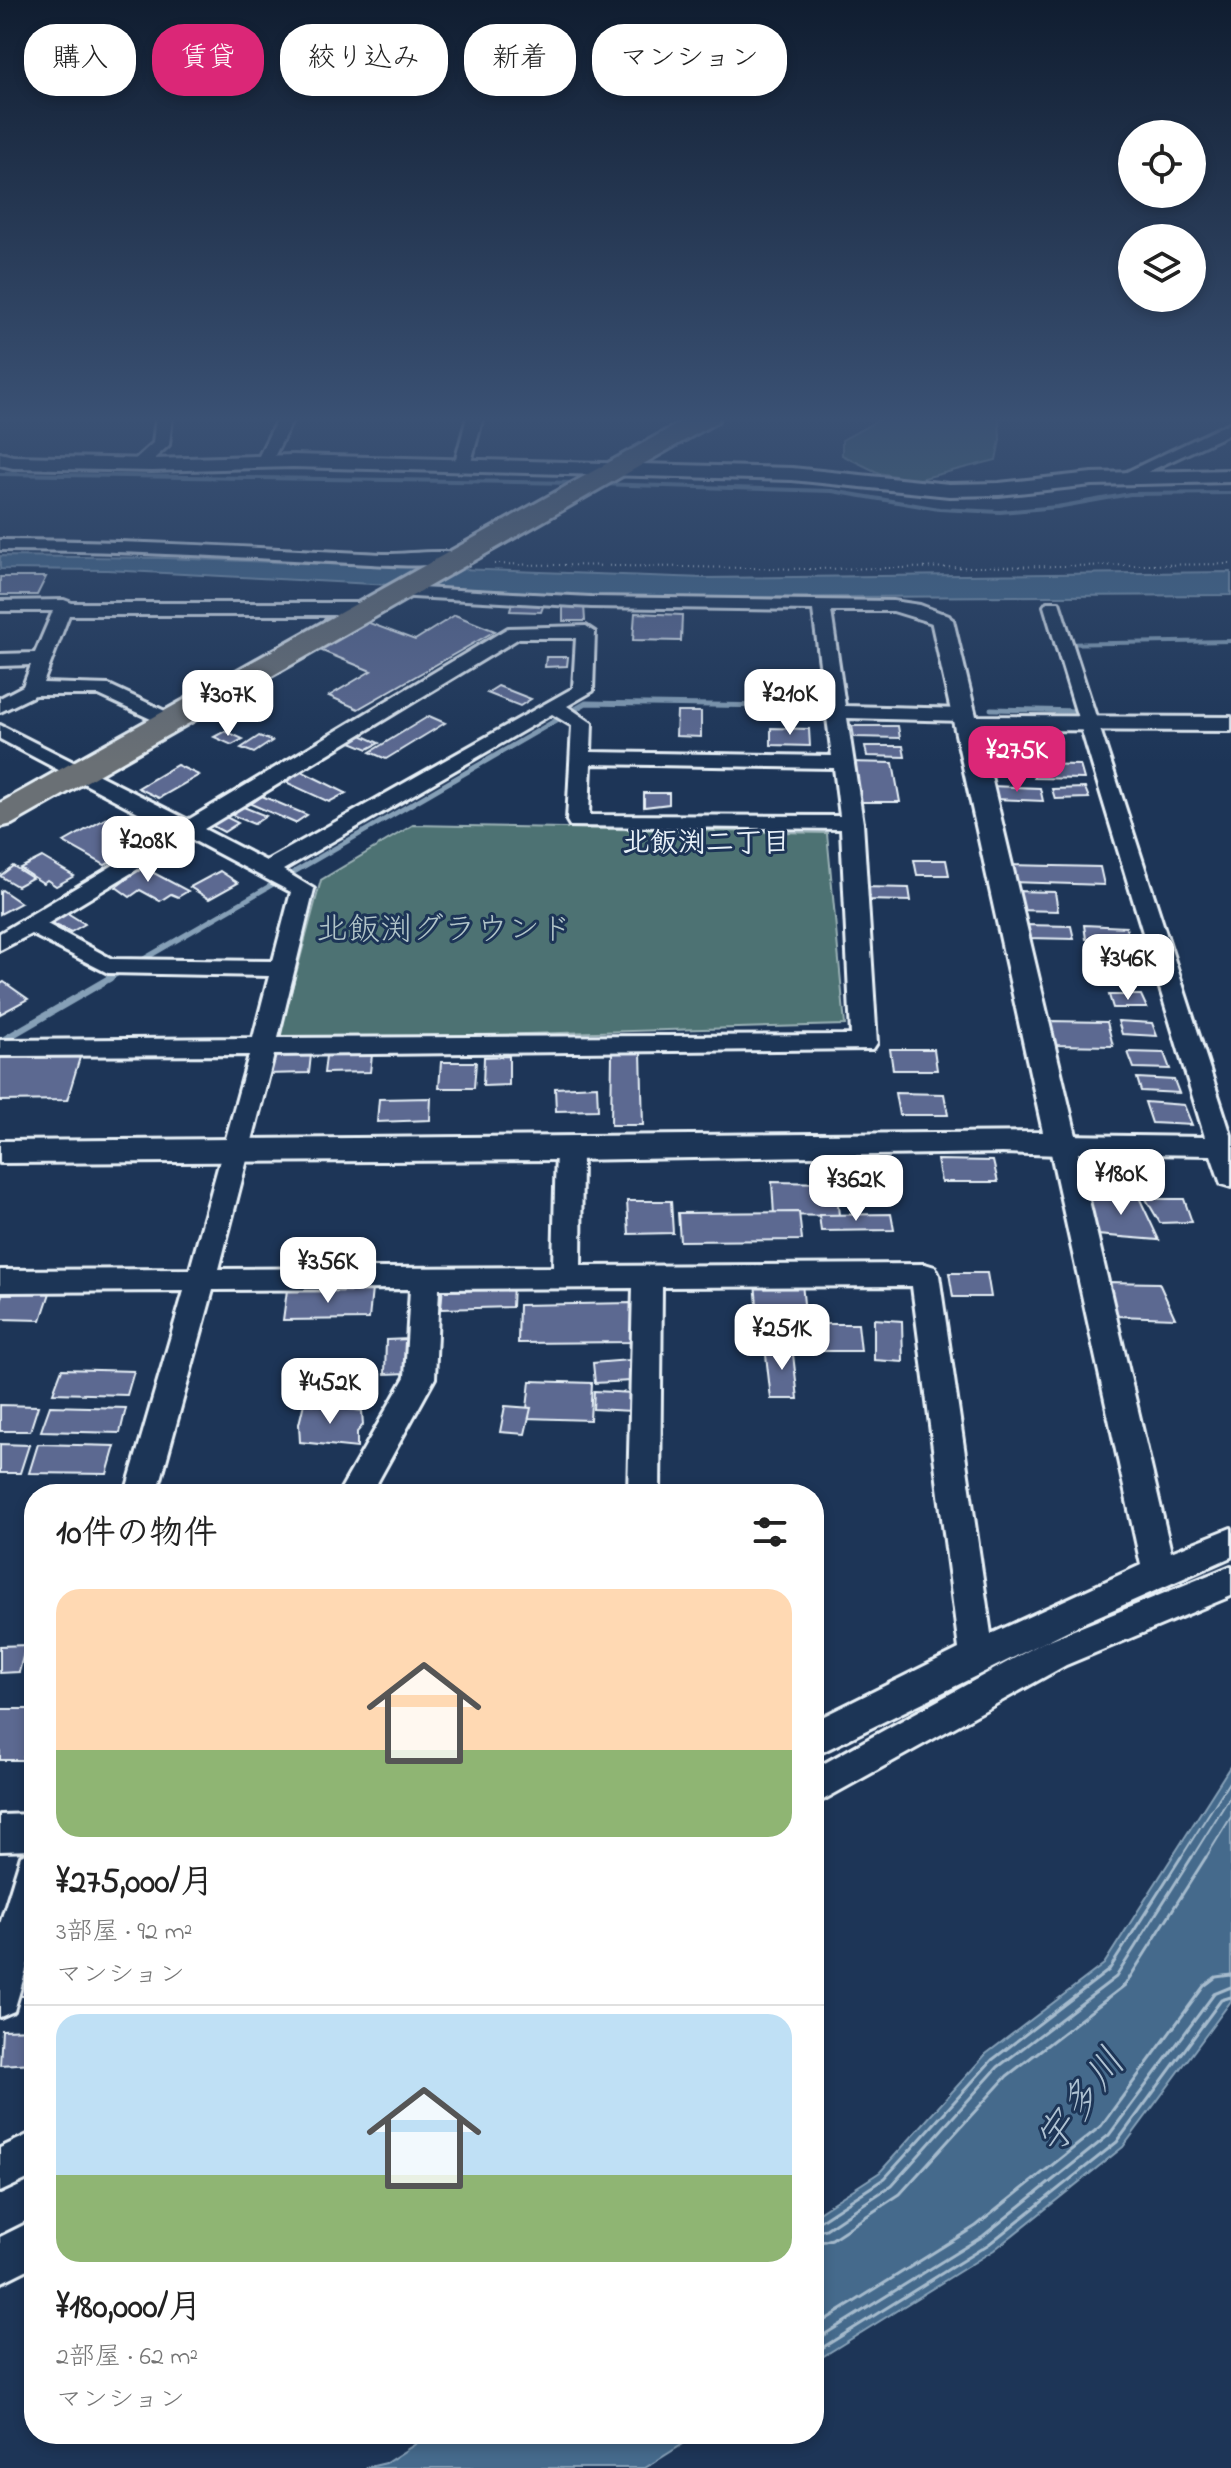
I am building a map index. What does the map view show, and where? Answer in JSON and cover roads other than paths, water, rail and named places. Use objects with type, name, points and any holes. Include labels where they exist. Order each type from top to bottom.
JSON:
[{"type":"main road","points":[[0,817],[502,532]]},
{"type":"street","points":[[0,545],[88,545],[452,560]]},
{"type":"street","points":[[404,590],[591,602],[893,606],[914,609],[942,620],[1159,1571]]},
{"type":"street","points":[[0,606],[64,605],[31,689]]},
{"type":"street","points":[[1,1048],[864,1043],[852,823],[821,605]]},
{"type":"street","points":[[1053,606],[1231,1177]]},
{"type":"street","points":[[63,609],[371,609]]},
{"type":"street","points":[[0,943],[515,632],[586,632],[583,691],[560,710],[277,875]]},
{"type":"street","points":[[0,660],[43,659]]},
{"type":"street","points":[[0,706],[31,689],[102,689],[171,721]]},
{"type":"street","points":[[837,708],[965,719],[1091,724],[1231,724]]},
{"type":"street","points":[[560,710],[582,723],[578,821],[852,823]]},
{"type":"street","points":[[0,731],[303,889],[238,1150],[144,1484]]},
{"type":"street","points":[[580,758],[842,762]]},
{"type":"street","points":[[31,925],[108,966],[283,969]]},
{"type":"street","points":[[1204,1092],[1231,1089]]},
{"type":"street","points":[[0,1152],[569,1149],[1002,1142],[1221,1146]]},
{"type":"street","points":[[567,1279],[569,1149]]},
{"type":"street","points":[[0,1281],[925,1275],[977,1656]]},
{"type":"street","points":[[644,1484],[648,1277]]},
{"type":"street","points":[[360,1484],[420,1378],[425,1279]]},
{"type":"street","points":[[824,1734],[977,1656],[1159,1571],[1231,1542]]},
{"type":"street","points":[[824,1782],[1054,1654],[1231,1581]]},
{"type":"street","points":[[0,1833],[24,1832]]},
{"type":"street","points":[[0,1997],[24,1907]]},
{"type":"street","points":[[0,2171],[24,2158]]},
{"type":"street","points":[[0,2261],[24,2248]]},
{"type":"water","points":[[0,556],[162,558],[704,578],[1231,572],[1231,595],[638,598],[107,570],[0,569]]},
{"type":"water","name":"宇多川","points":[[1231,1765],[1231,2001],[1123,2147],[994,2250],[824,2356],[824,2208],[880,2172],[986,2054],[1104,1964]]},
{"type":"water","points":[[415,2444],[683,2444],[645,2468],[365,2468],[386,2463]]},
{"type":"waterway","points":[[1063,668],[1054,644],[1231,641]]},
{"type":"waterway","points":[[1062,666],[1067,680]]},
{"type":"waterway","points":[[137,963],[586,703],[835,707]]},
{"type":"waterway","points":[[991,709],[1077,711],[1074,703]]},
{"type":"waterway","points":[[907,708],[939,708]]},
{"type":"waterway","points":[[106,980],[126,969]]},
{"type":"waterway","points":[[0,1042],[110,978]]},
{"type":"district","name":"北飯渕二丁目","points":[[706,844]]},
{"type":"park label","name":"北飯渕グラウンド","points":[[444,931]]}]
